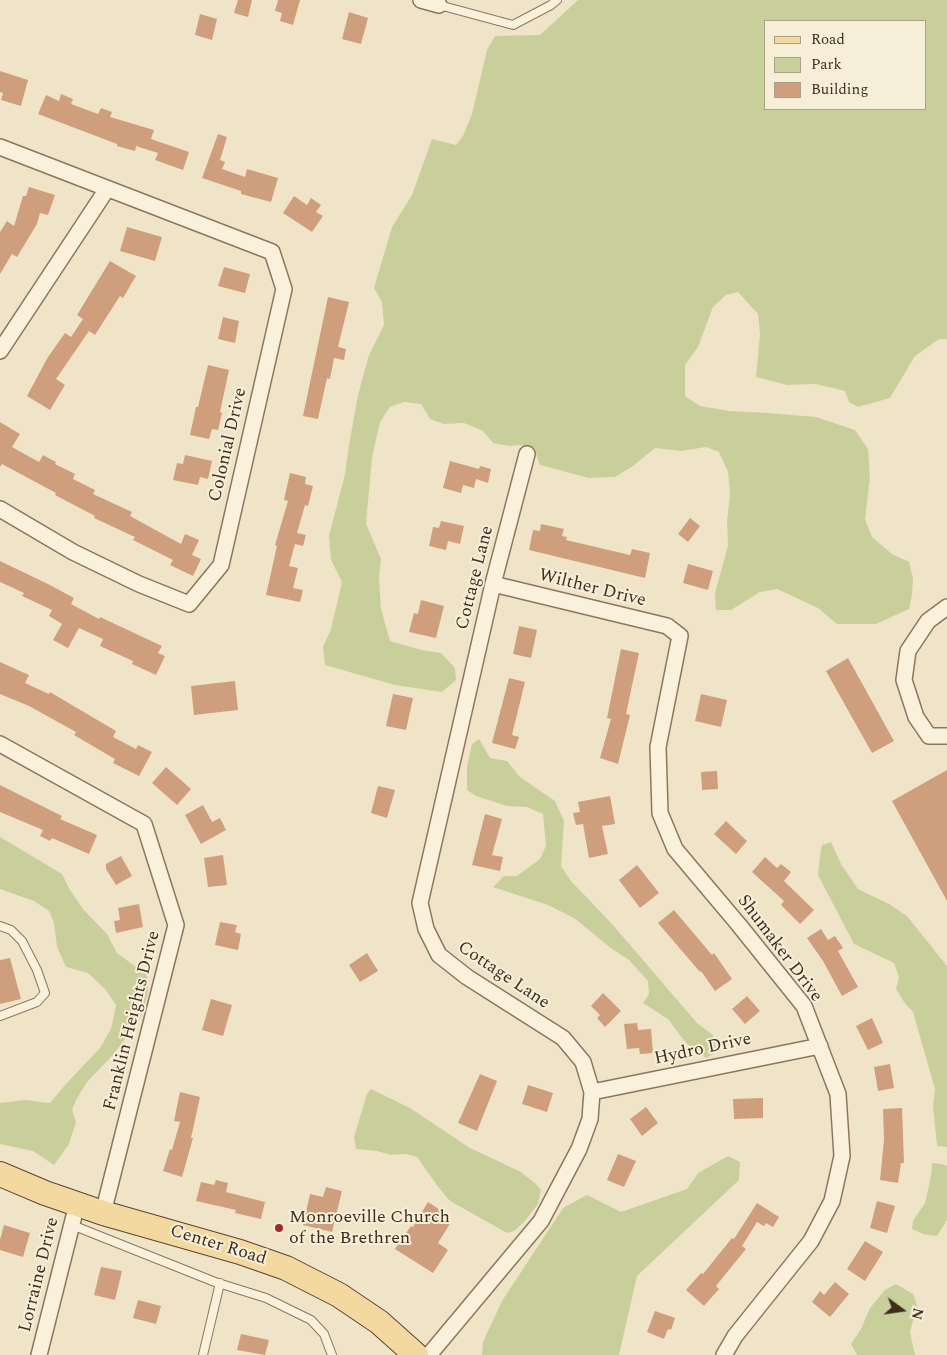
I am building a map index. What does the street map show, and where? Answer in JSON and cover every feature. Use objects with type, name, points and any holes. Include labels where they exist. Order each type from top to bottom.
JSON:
[{"type":"main road","name":"Center Road","points":[[0,1174],[45,1193],[75,1214],[103,1213],[240,1252],[286,1268],[339,1295],[379,1322],[416,1355]]},
{"type":"street","points":[[420,0],[439,5]]},
{"type":"street","name":"Colonial Drive","points":[[0,147],[272,252],[284,289],[221,564],[190,604],[140,584],[73,552],[0,509]]},
{"type":"street","points":[[0,351],[107,189]]},
{"type":"street","name":"Cottage Lane","points":[[429,1355],[542,1221],[579,1149],[590,1119],[592,1092],[582,1062],[563,1038],[467,977],[439,955],[426,930],[420,903],[493,584],[527,454]]},
{"type":"street","name":"Wilther Drive","points":[[493,584],[667,626],[680,636]]},
{"type":"street","points":[[947,607],[928,621],[908,651],[904,680],[916,717],[929,736],[947,736]]},
{"type":"street","name":"Shumaker Drive","points":[[680,636],[658,747],[660,813],[675,849],[804,1006],[838,1094],[842,1156],[832,1201],[811,1241],[735,1336],[724,1355]]},
{"type":"street","name":"Franklin Heights Drive","points":[[0,744],[144,824],[176,925],[103,1213]]},
{"type":"street","name":"Hydro Drive","points":[[592,1092],[820,1046]]},
{"type":"street","name":"Lorraine Drive","points":[[38,1355],[75,1214]]},
{"type":"lane","points":[[439,5],[513,25],[557,0]]},
{"type":"lane","points":[[0,926],[11,930],[22,941],[37,970],[45,993],[37,1002],[0,1016]]},
{"type":"lane","points":[[75,1214],[220,1283],[266,1298],[311,1320],[324,1334],[332,1355]]},
{"type":"lane","points":[[202,1355],[220,1283]]},
{"type":"green space","points":[[578,0],[947,0],[947,339],[939,339],[915,356],[890,398],[858,407],[849,402],[845,391],[816,384],[787,385],[756,377],[760,334],[758,314],[738,292],[726,295],[713,307],[698,347],[685,365],[685,396],[700,406],[729,411],[816,417],[855,430],[868,449],[870,477],[865,519],[872,537],[892,554],[909,562],[913,578],[909,609],[876,624],[837,624],[818,608],[777,589],[760,592],[731,610],[716,610],[715,593],[728,546],[727,521],[730,494],[728,472],[719,452],[706,447],[681,451],[655,448],[633,466],[615,477],[589,478],[540,465],[534,448],[493,443],[483,431],[464,423],[444,424],[430,419],[421,404],[404,402],[390,407],[380,422],[372,457],[366,524],[381,559],[379,577],[381,609],[390,641],[421,650],[441,653],[455,668],[456,680],[442,692],[395,685],[325,665],[323,647],[331,629],[342,582],[331,560],[329,536],[345,474],[358,395],[369,355],[384,325],[382,302],[374,288],[392,227],[412,195],[432,139],[456,145],[463,136],[472,114],[487,50],[495,36],[540,35]]},
{"type":"green space","points":[[479,739],[490,758],[507,761],[520,777],[555,801],[564,821],[561,866],[571,881],[613,925],[697,1023],[713,1035],[717,1052],[706,1058],[686,1043],[668,1019],[643,1003],[649,994],[648,981],[629,960],[612,949],[574,918],[548,905],[493,887],[504,876],[517,876],[540,859],[546,846],[543,814],[527,807],[507,806],[476,796],[467,790],[467,767],[472,744]]},
{"type":"green space","points":[[0,837],[62,874],[83,909],[107,934],[117,953],[147,975],[148,992],[143,1012],[136,1025],[112,1056],[87,1082],[76,1100],[72,1110],[76,1122],[69,1144],[54,1165],[33,1151],[0,1144],[0,1103],[25,1100],[50,1103],[100,1048],[111,1029],[116,1005],[105,989],[88,973],[66,967],[57,947],[54,923],[49,911],[34,901],[0,889]]},
{"type":"green space","points":[[831,842],[841,864],[858,889],[889,904],[907,916],[947,966],[947,1147],[937,1146],[933,1106],[935,1089],[913,1012],[896,989],[899,977],[894,963],[854,944],[818,875],[822,845]]},
{"type":"green space","points":[[371,1089],[410,1108],[470,1148],[521,1172],[541,1190],[538,1204],[524,1222],[514,1231],[507,1233],[450,1201],[417,1157],[406,1154],[391,1155],[377,1151],[356,1149],[354,1137],[367,1094]]},
{"type":"green space","points":[[728,1156],[740,1162],[739,1180],[637,1276],[619,1355],[482,1355],[483,1342],[502,1301],[563,1208],[587,1195],[621,1212],[687,1189],[698,1173]]},
{"type":"green space","points":[[932,1163],[947,1166],[947,1220],[937,1236],[923,1234],[912,1229],[913,1221],[925,1203]]},
{"type":"green space","points":[[896,1284],[913,1294],[917,1305],[910,1332],[915,1355],[857,1355],[851,1344],[861,1329],[870,1308],[885,1290]]},
{"type":"building","points":[[238,0],[252,0],[248,17],[234,13]]},
{"type":"building","points":[[278,0],[300,0],[293,25],[280,21],[282,13],[275,11]]},
{"type":"building","points":[[349,12],[368,18],[361,44],[342,39]]},
{"type":"building","points":[[200,14],[217,19],[212,40],[195,35]]},
{"type":"building","points":[[0,71],[28,80],[21,106],[1,100],[3,93],[0,92]]},
{"type":"building","points":[[61,94],[73,99],[71,104],[98,114],[101,108],[112,112],[110,117],[154,130],[151,139],[189,152],[183,170],[155,160],[158,153],[136,146],[135,151],[117,146],[117,144],[38,114],[46,95],[59,101]]},
{"type":"building","points":[[218,134],[227,137],[220,160],[225,162],[222,169],[245,177],[247,169],[278,178],[271,202],[241,194],[241,191],[202,178]]},
{"type":"building","points":[[29,187],[55,195],[48,215],[40,213],[37,224],[17,257],[12,254],[0,274],[0,232],[7,221],[14,226],[23,196],[26,196]]},
{"type":"building","points":[[294,196],[307,205],[311,198],[321,205],[316,212],[323,216],[312,232],[283,213]]},
{"type":"building","points":[[127,227],[162,237],[155,261],[120,251]]},
{"type":"building","points":[[110,261],[136,276],[123,298],[120,296],[95,335],[89,331],[56,379],[65,385],[50,410],[27,396],[48,357],[65,333],[71,337],[83,319],[77,315]]},
{"type":"building","points":[[224,267],[250,274],[245,293],[218,286]]},
{"type":"building","points":[[328,297],[349,302],[338,347],[346,349],[344,360],[334,358],[330,379],[327,378],[318,419],[303,416]]},
{"type":"building","points":[[223,317],[239,321],[235,343],[218,339]]},
{"type":"building","points":[[208,365],[229,370],[218,430],[212,429],[209,439],[190,435]]},
{"type":"building","points":[[0,422],[20,434],[12,447],[39,462],[43,455],[56,462],[55,464],[75,474],[73,479],[95,490],[93,494],[132,512],[130,516],[181,544],[185,534],[199,540],[192,555],[201,559],[193,576],[170,565],[173,560],[133,540],[135,537],[94,518],[95,516],[55,495],[56,493],[2,464],[0,467]]},
{"type":"building","points":[[185,455],[212,461],[208,479],[200,477],[198,485],[173,480],[177,463],[183,464]]},
{"type":"building","points":[[450,461],[479,469],[480,466],[491,469],[488,483],[476,479],[474,488],[463,485],[461,493],[443,488]]},
{"type":"building","points":[[290,473],[306,477],[305,484],[313,486],[308,506],[305,505],[297,533],[306,535],[303,546],[295,544],[289,566],[298,568],[293,588],[303,590],[300,602],[266,595],[277,546],[275,545],[288,501],[284,500]]},
{"type":"building","points":[[690,518],[700,526],[688,542],[678,534]]},
{"type":"building","points":[[441,521],[464,526],[460,544],[448,541],[446,550],[429,546],[433,527],[439,528]]},
{"type":"building","points":[[541,524],[564,529],[562,536],[567,537],[566,540],[630,555],[632,549],[650,553],[645,578],[529,550],[533,530],[540,531]]},
{"type":"building","points":[[0,561],[74,598],[71,604],[99,619],[100,617],[162,646],[158,653],[165,656],[156,675],[132,664],[133,661],[100,646],[103,639],[79,628],[68,648],[53,640],[62,624],[49,616],[52,610],[22,596],[24,593],[0,582]]},
{"type":"building","points":[[688,564],[713,571],[708,590],[683,583]]},
{"type":"building","points":[[421,600],[444,606],[436,638],[409,632],[414,613],[418,614]]},
{"type":"building","points":[[519,626],[537,630],[531,658],[513,654]]},
{"type":"building","points":[[621,649],[639,653],[626,714],[630,715],[618,764],[600,758],[611,719],[607,718]]},
{"type":"building","points":[[848,658],[894,741],[872,753],[826,671]]},
{"type":"building","points":[[0,662],[29,675],[25,683],[49,694],[50,692],[116,731],[113,737],[136,749],[138,745],[152,752],[139,776],[113,763],[115,759],[74,735],[76,732],[29,706],[0,694]]},
{"type":"building","points":[[509,678],[525,682],[512,735],[519,737],[515,749],[492,743]]},
{"type":"building","points":[[235,681],[238,710],[194,715],[191,686]]},
{"type":"building","points":[[393,694],[413,698],[406,730],[386,726]]},
{"type":"building","points":[[701,694],[727,700],[721,727],[695,721]]},
{"type":"building","points":[[166,767],[191,789],[177,805],[152,783]]},
{"type":"building","points":[[947,770],[947,901],[892,801]]},
{"type":"building","points":[[717,771],[718,789],[702,790],[701,772]]},
{"type":"building","points":[[0,785],[62,816],[60,819],[97,835],[89,854],[52,838],[50,841],[40,836],[43,830],[0,812]]},
{"type":"building","points":[[378,786],[395,790],[387,818],[371,813]]},
{"type":"building","points":[[610,796],[615,824],[602,826],[608,854],[589,858],[583,824],[576,825],[573,813],[580,812],[578,802]]},
{"type":"building","points":[[203,805],[212,822],[220,818],[226,830],[201,844],[185,815]]},
{"type":"building","points":[[485,814],[502,819],[492,855],[503,857],[500,871],[472,865]]},
{"type":"building","points":[[726,821],[747,841],[736,854],[714,834]]},
{"type":"building","points":[[223,855],[227,885],[208,887],[204,858]]},
{"type":"building","points":[[121,856],[132,876],[116,885],[106,869],[106,864]]},
{"type":"building","points":[[765,857],[777,868],[781,864],[791,872],[784,881],[814,910],[800,924],[781,905],[784,901],[752,872]]},
{"type":"building","points":[[637,865],[659,893],[640,908],[619,880]]},
{"type":"building","points":[[139,904],[143,927],[116,933],[114,921],[120,920],[118,908]]},
{"type":"building","points":[[674,910],[712,955],[714,953],[732,979],[715,991],[701,971],[658,923]]},
{"type":"building","points":[[220,922],[237,925],[235,932],[241,934],[238,950],[215,945]]},
{"type":"building","points":[[821,929],[828,940],[835,936],[843,948],[838,951],[858,987],[842,996],[823,961],[807,938]]},
{"type":"building","points":[[367,953],[378,971],[360,982],[349,965]]},
{"type":"building","points":[[10,958],[21,999],[0,1004],[0,960]]},
{"type":"building","points":[[603,993],[621,1011],[605,1027],[597,1018],[600,1015],[591,1006]]},
{"type":"building","points":[[747,996],[760,1011],[745,1024],[732,1009]]},
{"type":"building","points":[[211,999],[232,1005],[223,1036],[202,1030]]},
{"type":"building","points":[[872,1018],[883,1043],[868,1050],[856,1026]]},
{"type":"building","points":[[637,1023],[638,1030],[651,1029],[653,1053],[640,1054],[639,1048],[627,1049],[624,1024]]},
{"type":"building","points":[[890,1064],[894,1088],[878,1091],[874,1067]]},
{"type":"building","points":[[480,1074],[497,1081],[477,1131],[458,1123]]},
{"type":"building","points":[[528,1085],[553,1093],[547,1112],[522,1104]]},
{"type":"building","points":[[180,1092],[200,1097],[191,1138],[193,1138],[182,1177],[163,1171],[170,1149],[172,1150],[180,1122],[174,1121]]},
{"type":"building","points":[[763,1098],[763,1118],[734,1119],[733,1099]]},
{"type":"building","points":[[646,1107],[658,1123],[642,1136],[630,1119]]},
{"type":"building","points":[[902,1108],[904,1163],[901,1163],[898,1183],[880,1180],[884,1140],[883,1109]]},
{"type":"building","points":[[618,1154],[636,1161],[624,1187],[607,1180]]},
{"type":"building","points":[[216,1180],[228,1183],[226,1192],[265,1202],[261,1219],[235,1213],[236,1210],[196,1201],[201,1182],[214,1185]]},
{"type":"building","points":[[326,1187],[342,1191],[332,1232],[303,1225],[310,1194],[323,1197]]},
{"type":"building","points":[[877,1201],[895,1206],[887,1233],[870,1228]]},
{"type":"building","points":[[428,1202],[448,1215],[446,1219],[451,1222],[438,1243],[448,1250],[433,1273],[395,1249],[411,1226],[413,1227]]},
{"type":"building","points":[[757,1203],[779,1217],[773,1227],[766,1223],[764,1226],[757,1222],[742,1246],[746,1249],[716,1286],[719,1289],[704,1306],[686,1290],[701,1273],[703,1274],[732,1238],[734,1239]]},
{"type":"building","points":[[4,1225],[30,1233],[23,1257],[0,1250],[0,1240]]},
{"type":"building","points":[[865,1241],[883,1252],[865,1281],[847,1269]]},
{"type":"building","points":[[101,1267],[122,1271],[115,1300],[94,1295]]},
{"type":"building","points":[[835,1282],[849,1294],[830,1317],[812,1302],[820,1291],[824,1295]]},
{"type":"building","points":[[138,1300],[161,1306],[156,1324],[133,1318]]},
{"type":"building","points":[[655,1311],[675,1318],[671,1330],[668,1329],[664,1339],[647,1332]]},
{"type":"building","points":[[241,1334],[269,1340],[265,1355],[237,1350]]},
{"type":"place","name":"Monroeville Church of the Brethren","points":[[279,1228]]}]
